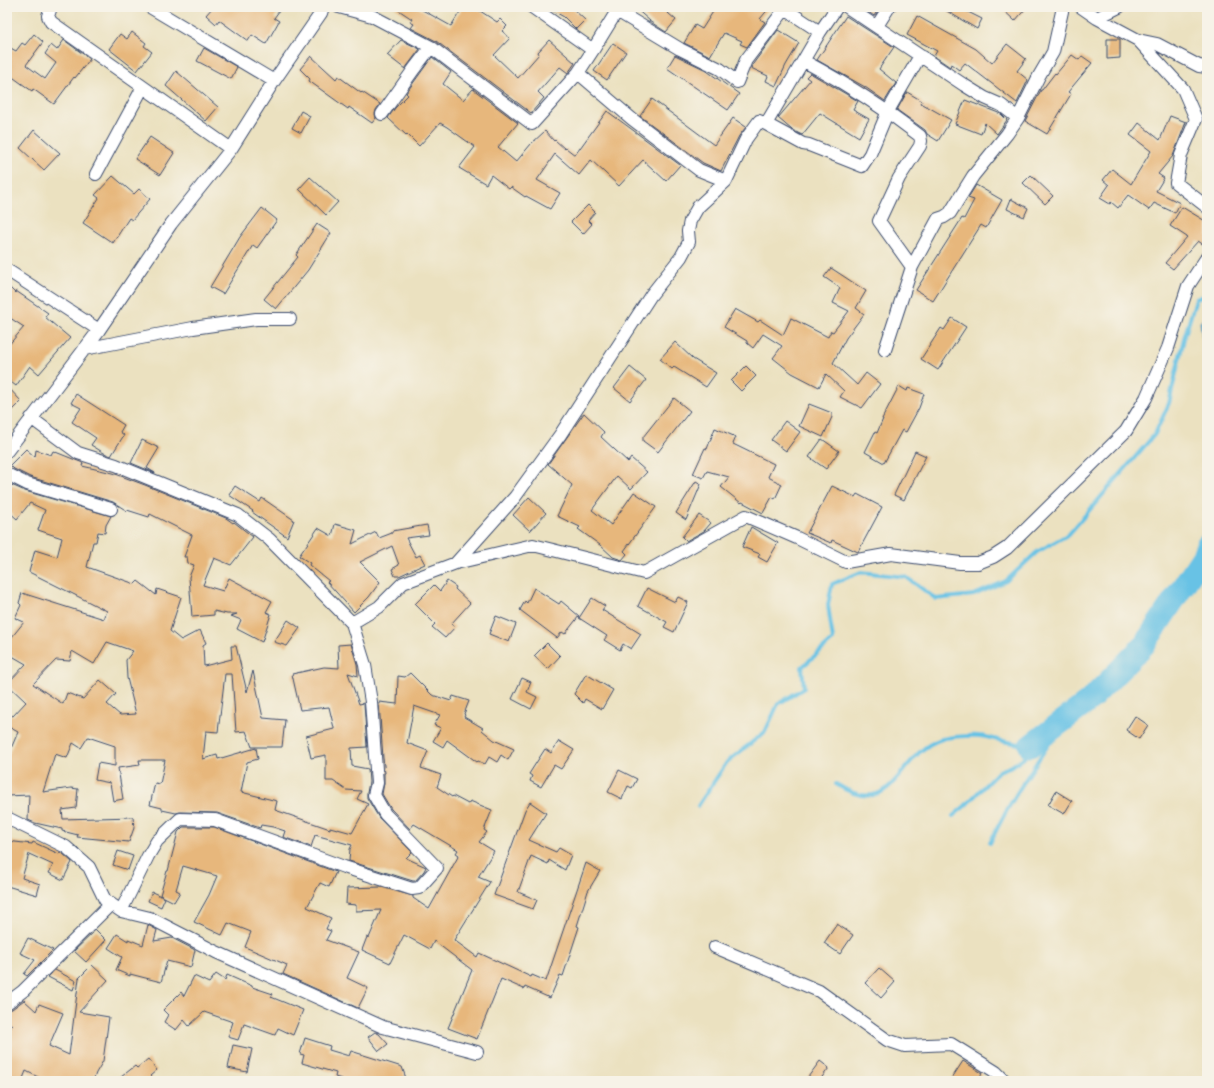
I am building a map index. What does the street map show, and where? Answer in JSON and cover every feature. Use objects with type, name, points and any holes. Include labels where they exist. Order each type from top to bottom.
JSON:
[{"type":"street","points":[[51,7],[48,16],[51,22],[231,149]]},
{"type":"street","points":[[150,7],[274,81]]},
{"type":"street","points":[[7,451],[99,330],[171,224],[231,149],[274,81],[321,13],[323,7]]},
{"type":"street","points":[[339,7],[372,16],[431,47],[532,124],[578,73],[617,9],[680,49],[720,69],[737,82],[746,60],[785,9],[820,32]]},
{"type":"street","points":[[532,7],[593,50]]},
{"type":"street","points":[[766,124],[820,32],[837,7]]},
{"type":"street","points":[[847,7],[985,98],[1001,105],[1018,118]]},
{"type":"street","points":[[877,26],[889,7]]},
{"type":"street","points":[[885,350],[912,267],[938,219],[950,213],[973,176],[1018,118],[1053,52],[1063,7]]},
{"type":"street","points":[[1081,7],[1097,18],[1138,40],[1157,44],[1199,66],[1207,67]]},
{"type":"street","points":[[1097,18],[1119,7]]},
{"type":"street","points":[[1138,40],[1183,89],[1196,119],[1181,155],[1176,184],[1207,207]]},
{"type":"street","points":[[382,114],[431,47]]},
{"type":"street","points":[[456,563],[515,497],[560,435],[651,295],[681,257],[689,242],[688,231],[690,221],[698,208],[726,180],[746,139],[759,121],[803,144],[862,166],[870,154],[888,111],[917,61],[923,57]]},
{"type":"street","points":[[804,61],[888,111],[920,136],[920,146],[899,178],[879,221],[912,267]]},
{"type":"street","points":[[578,73],[632,119],[699,170],[726,180]]},
{"type":"street","points":[[96,174],[143,87]]},
{"type":"street","points":[[352,623],[379,607],[403,583],[456,563],[533,545],[644,573],[746,516],[797,538],[846,562],[891,554],[960,563],[978,563],[986,560],[1007,548],[1126,431],[1146,398],[1168,348],[1188,286],[1207,257]]},
{"type":"street","points":[[7,270],[99,330]]},
{"type":"street","points":[[84,350],[194,328],[256,319],[290,319]]},
{"type":"street","points":[[7,1003],[23,992],[116,907],[157,841],[180,819],[215,820],[344,867],[412,889],[419,888],[437,868],[385,814],[374,795],[377,783],[371,702],[365,665],[352,623],[274,544],[238,515],[116,465],[78,453],[31,418]]},
{"type":"street","points":[[7,474],[40,488],[111,509]]},
{"type":"street","points":[[7,818],[66,847],[89,867],[105,900],[116,907],[150,918],[216,952],[383,1027],[477,1052]]},
{"type":"street","points":[[715,947],[819,991],[887,1040],[905,1046],[951,1044],[996,1072],[1005,1081]]},
{"type":"water","points":[[1207,317],[1207,337],[1202,336],[1200,322]]},
{"type":"building","points":[[213,7],[282,7],[274,18],[279,21],[266,44],[252,35],[248,41],[219,20],[216,24],[206,15]]},
{"type":"building","points":[[394,7],[417,7],[451,26],[463,7],[474,7],[497,22],[500,19],[507,26],[502,31],[510,38],[494,55],[518,78],[549,40],[575,63],[568,73],[560,67],[538,92],[544,98],[531,113],[436,41],[411,28],[414,24],[410,22],[412,19]]},
{"type":"building","points":[[546,7],[571,7],[585,20],[576,29],[564,17]]},
{"type":"building","points":[[634,7],[661,7],[676,20],[666,32],[649,21]]},
{"type":"building","points":[[716,7],[770,7],[760,19],[765,22],[747,47],[740,44],[742,41],[724,33],[710,56],[684,43],[695,25],[702,29]]},
{"type":"building","points":[[861,7],[880,7],[874,16]]},
{"type":"building","points":[[940,7],[958,7],[982,19],[977,29]]},
{"type":"building","points":[[1000,7],[1027,7],[1015,21]]},
{"type":"building","points":[[846,16],[894,47],[879,69],[896,83],[885,101],[865,87],[817,60]]},
{"type":"building","points":[[917,16],[976,49],[992,63],[1007,44],[1026,59],[1017,71],[1028,80],[1017,103],[965,63],[959,70],[951,64],[950,67],[934,56],[937,51],[907,35]]},
{"type":"building","points":[[778,30],[799,43],[776,86],[766,81],[768,76],[751,68]]},
{"type":"building","points":[[132,32],[146,43],[144,46],[152,52],[137,71],[109,49],[120,34],[127,39]]},
{"type":"building","points":[[34,34],[43,42],[26,65],[45,79],[56,63],[45,54],[51,45],[57,50],[64,40],[90,59],[75,78],[74,77],[54,104],[33,89],[32,91],[7,73],[7,46],[16,51],[22,43],[25,45]]},
{"type":"building","points":[[1107,39],[1120,39],[1120,58],[1107,59]]},
{"type":"building","points":[[401,40],[420,49],[405,69],[387,55]]},
{"type":"building","points":[[613,43],[626,52],[607,80],[594,71]]},
{"type":"building","points":[[204,48],[237,67],[231,79],[197,61]]},
{"type":"building","points":[[675,55],[704,69],[739,94],[728,110],[667,68]]},
{"type":"building","points":[[1072,55],[1079,60],[1082,56],[1092,63],[1068,92],[1071,94],[1047,134],[1025,121],[1041,90]]},
{"type":"building","points":[[311,56],[336,79],[338,76],[361,93],[362,92],[380,104],[376,110],[376,118],[372,123],[349,107],[348,109],[309,81],[310,79],[300,69]]},
{"type":"building","points":[[432,57],[451,72],[443,84],[463,100],[473,89],[518,123],[498,147],[516,162],[531,144],[545,131],[554,141],[555,140],[575,155],[607,111],[680,165],[666,181],[643,160],[619,186],[591,160],[579,175],[555,154],[537,180],[560,193],[550,209],[526,196],[525,197],[511,187],[509,189],[491,175],[486,184],[459,168],[475,147],[447,127],[440,123],[419,146],[388,118],[395,108],[408,95],[406,93]]},
{"type":"building","points":[[176,71],[218,107],[206,121],[166,86]]},
{"type":"building","points":[[810,73],[858,101],[853,110],[869,119],[859,137],[820,113],[802,135],[792,130],[778,118],[810,80],[806,77]]},
{"type":"building","points":[[907,92],[922,101],[921,103],[951,120],[938,141],[897,110]]},
{"type":"building","points":[[652,99],[714,145],[733,118],[746,127],[739,136],[721,171],[703,163],[640,116]]},
{"type":"building","points":[[965,100],[1001,114],[1007,120],[997,134],[985,123],[981,134],[955,124]]},
{"type":"building","points":[[301,111],[310,116],[301,133],[292,128]]},
{"type":"building","points":[[1170,116],[1186,122],[1173,156],[1158,174],[1164,178],[1156,191],[1180,203],[1175,213],[1154,203],[1149,210],[1128,195],[1118,208],[1111,202],[1110,204],[1100,198],[1109,185],[1103,180],[1112,169],[1131,184],[1151,151],[1130,135],[1139,123],[1160,140]]},
{"type":"building","points":[[34,130],[60,153],[44,170],[20,148]]},
{"type":"building","points":[[150,137],[174,153],[160,175],[135,159]]},
{"type":"building","points":[[1031,175],[1053,196],[1045,204],[1023,183]]},
{"type":"building","points":[[113,176],[134,194],[139,189],[150,199],[132,220],[129,218],[113,243],[83,223],[99,198],[95,195]]},
{"type":"building","points":[[310,177],[338,202],[326,215],[299,189]]},
{"type":"building","points":[[976,185],[1002,200],[986,228],[981,225],[933,301],[916,290],[962,218],[964,219],[974,200],[968,198]]},
{"type":"building","points":[[1011,199],[1028,208],[1024,217],[1007,209]]},
{"type":"building","points":[[588,205],[595,212],[588,220],[592,224],[583,234],[571,222]]},
{"type":"building","points":[[1182,207],[1207,222],[1207,247],[1198,241],[1173,269],[1165,263],[1187,237],[1170,226]]},
{"type":"building","points":[[262,208],[277,220],[257,248],[253,245],[223,294],[210,287],[240,237]]},
{"type":"building","points":[[317,224],[331,233],[308,270],[276,309],[264,299],[298,257],[296,255]]},
{"type":"building","points":[[831,268],[866,291],[856,308],[864,314],[846,338],[833,363],[857,385],[866,373],[880,384],[862,408],[840,397],[844,391],[826,374],[819,387],[792,373],[773,358],[782,346],[763,334],[753,348],[747,343],[747,341],[724,327],[735,309],[758,322],[760,320],[783,335],[791,318],[828,337],[831,331],[833,332],[849,311],[833,303],[840,288],[824,277]]},
{"type":"building","points":[[7,285],[15,293],[16,291],[48,313],[45,317],[70,338],[39,374],[30,366],[16,386],[7,379],[7,347],[24,327],[7,316]]},
{"type":"building","points":[[952,318],[966,327],[938,370],[921,359],[941,328],[944,330]]},
{"type":"building","points":[[675,342],[693,359],[716,373],[706,387],[674,367],[672,369],[660,359]]},
{"type":"building","points":[[746,366],[756,376],[741,391],[731,381]]},
{"type":"building","points":[[630,367],[646,380],[630,401],[614,388]]},
{"type":"building","points":[[7,386],[21,401],[7,415]]},
{"type":"building","points":[[899,386],[907,391],[908,388],[924,394],[919,408],[906,432],[902,430],[884,463],[865,452],[875,432],[877,433],[882,419]]},
{"type":"building","points":[[76,394],[124,425],[120,432],[124,435],[111,456],[91,445],[96,438],[72,422],[81,408],[71,403]]},
{"type":"building","points":[[674,398],[690,411],[658,452],[643,441],[643,437]]},
{"type":"building","points":[[809,404],[832,413],[832,417],[823,437],[799,426]]},
{"type":"building","points":[[584,413],[604,432],[601,437],[628,462],[631,458],[647,472],[631,489],[617,476],[592,510],[611,525],[634,492],[656,507],[624,551],[627,554],[622,560],[613,557],[600,545],[578,529],[580,527],[557,516],[572,485],[548,464]]},
{"type":"building","points":[[785,421],[800,432],[786,451],[771,440]]},
{"type":"building","points":[[715,428],[736,437],[733,444],[774,464],[768,477],[782,484],[775,499],[772,497],[763,513],[742,502],[741,503],[721,487],[729,477],[707,471],[703,478],[693,474],[705,448],[707,449]]},
{"type":"building","points":[[822,439],[839,451],[826,469],[809,457]]},
{"type":"building","points":[[142,440],[159,448],[147,468],[155,473],[131,463]]},
{"type":"building","points":[[26,449],[35,457],[36,450],[51,455],[53,451],[83,463],[82,466],[113,473],[145,485],[226,518],[233,523],[234,522],[253,537],[231,565],[214,558],[203,585],[223,591],[229,578],[272,601],[266,612],[271,614],[262,642],[237,629],[241,620],[231,616],[237,614],[227,614],[214,611],[214,615],[192,617],[189,577],[194,565],[188,563],[187,557],[184,557],[192,535],[150,514],[149,517],[127,511],[113,502],[30,477],[14,469],[10,465]]},
{"type":"building","points":[[915,451],[926,456],[904,500],[894,495]]},
{"type":"building","points":[[696,481],[701,484],[686,520],[676,513]]},
{"type":"building","points":[[7,483],[25,491],[111,516],[106,525],[105,533],[98,532],[96,542],[93,542],[87,567],[135,584],[138,581],[156,595],[157,589],[181,597],[170,631],[181,640],[200,630],[206,643],[203,645],[204,666],[232,659],[231,646],[236,646],[247,692],[253,671],[263,718],[285,720],[282,747],[252,747],[246,731],[236,732],[232,674],[225,674],[218,732],[206,731],[203,759],[217,755],[218,759],[256,748],[258,759],[247,762],[241,792],[277,801],[275,810],[330,829],[330,827],[352,833],[368,804],[357,799],[361,791],[346,790],[333,781],[326,781],[326,755],[311,758],[306,736],[334,728],[329,707],[300,710],[292,674],[324,667],[339,668],[338,645],[351,644],[357,664],[358,676],[348,673],[359,704],[364,703],[367,747],[351,748],[352,766],[368,769],[369,782],[367,798],[379,818],[412,852],[406,858],[426,867],[424,871],[415,881],[413,881],[349,861],[350,849],[352,845],[315,835],[311,847],[283,837],[285,831],[273,827],[261,825],[260,828],[217,813],[176,813],[162,810],[162,808],[150,805],[155,783],[160,784],[165,760],[139,760],[140,765],[118,768],[123,799],[113,801],[110,783],[95,780],[98,763],[115,766],[115,746],[88,737],[81,748],[73,743],[67,758],[55,754],[43,792],[71,788],[78,789],[76,808],[62,810],[63,819],[133,817],[134,828],[129,842],[77,837],[78,835],[62,831],[62,829],[28,820],[29,795],[7,796],[7,758],[18,732],[7,726],[7,713],[13,716],[26,702],[7,684],[26,664],[7,653],[7,643],[24,622],[15,618],[21,605],[19,603],[22,593],[104,619],[107,611],[29,572],[35,550],[57,557],[62,538],[38,530],[45,510],[30,503],[17,519],[7,510]],"holes":[[[107,642],[133,651],[126,660],[127,678],[136,714],[120,715],[107,704],[116,694],[100,680],[83,699],[67,693],[63,704],[33,684],[56,660],[70,661],[72,651],[94,664]]]},
{"type":"building","points":[[235,486],[260,502],[262,498],[294,520],[287,537],[229,495]]},
{"type":"building","points":[[832,486],[855,497],[857,494],[882,507],[858,552],[832,540],[831,543],[807,533]]},
{"type":"building","points":[[529,497],[546,513],[530,531],[513,515]]},
{"type":"building","points":[[699,515],[711,523],[704,531],[686,541],[682,537]]},
{"type":"building","points":[[335,524],[356,530],[352,544],[376,532],[379,538],[392,533],[392,531],[427,525],[429,535],[406,538],[416,557],[420,555],[425,564],[399,576],[395,576],[392,569],[399,565],[392,546],[360,562],[380,582],[369,597],[354,612],[327,582],[329,581],[309,565],[310,563],[299,556],[318,528],[332,536]]},
{"type":"building","points":[[751,527],[778,543],[767,562],[758,557],[760,554],[742,547]]},
{"type":"building","points":[[447,581],[456,587],[455,589],[470,603],[451,624],[455,627],[445,638],[432,627],[435,624],[415,604],[434,585],[440,591]]},
{"type":"building","points":[[534,588],[559,604],[561,601],[579,616],[565,634],[562,632],[557,638],[520,610],[525,601],[527,603]]},
{"type":"building","points":[[647,588],[675,602],[678,597],[688,602],[674,632],[664,627],[667,622],[638,606]]},
{"type":"building","points":[[592,598],[605,606],[602,610],[641,634],[631,649],[623,644],[620,650],[604,640],[607,636],[579,618]]},
{"type":"building","points":[[496,616],[516,624],[509,642],[489,634]]},
{"type":"building","points":[[288,620],[300,628],[287,646],[274,642]]},
{"type":"building","points":[[547,643],[560,656],[548,669],[534,656]]},
{"type":"building","points":[[410,673],[432,695],[451,701],[453,696],[469,701],[464,717],[483,728],[482,730],[494,740],[514,749],[508,760],[501,755],[497,762],[489,757],[485,764],[478,761],[477,762],[447,740],[443,747],[433,741],[441,728],[434,725],[440,715],[414,706],[407,743],[428,751],[421,768],[441,775],[437,787],[452,797],[453,796],[468,804],[470,801],[492,810],[484,830],[487,832],[479,842],[494,851],[478,877],[490,882],[454,940],[477,957],[479,953],[531,977],[532,975],[546,981],[586,863],[600,871],[588,891],[577,926],[579,927],[563,976],[560,975],[550,998],[525,987],[524,989],[501,979],[477,1039],[448,1028],[472,970],[434,941],[430,949],[404,935],[390,963],[362,950],[381,910],[356,911],[356,905],[346,904],[347,888],[381,887],[413,896],[413,898],[429,909],[459,855],[456,853],[458,850],[414,824],[410,829],[391,809],[382,794],[385,773],[379,702],[397,704],[398,676],[405,677]]},
{"type":"building","points":[[586,674],[613,690],[602,709],[585,699],[583,703],[574,694]]},
{"type":"building","points":[[522,678],[531,682],[527,692],[537,697],[531,709],[512,699]]},
{"type":"building","points":[[1135,716],[1148,725],[1139,739],[1126,730]]},
{"type":"building","points":[[559,741],[574,750],[561,769],[554,765],[541,787],[530,781],[532,776],[529,774],[545,749],[551,753]]},
{"type":"building","points":[[619,770],[637,779],[632,788],[628,786],[622,799],[608,792]]},
{"type":"building","points":[[1056,791],[1072,801],[1064,814],[1048,805]]},
{"type":"building","points":[[530,802],[546,813],[529,840],[556,852],[559,848],[571,855],[565,870],[549,860],[548,864],[531,856],[518,892],[537,900],[533,909],[494,895],[525,810]]},
{"type":"building","points":[[183,827],[214,827],[336,872],[329,887],[320,883],[307,907],[331,918],[326,929],[331,931],[326,940],[359,952],[347,978],[368,988],[358,1008],[283,974],[287,965],[245,947],[251,932],[228,923],[222,935],[194,922],[209,895],[217,876],[183,866],[176,890],[180,892],[174,902],[160,895],[178,832]]},
{"type":"building","points":[[7,841],[32,844],[33,842],[59,854],[60,852],[62,853],[72,862],[63,880],[49,873],[53,865],[29,854],[22,878],[40,884],[37,895],[7,886]]},
{"type":"building","points":[[118,851],[133,856],[128,870],[113,865]]},
{"type":"building","points":[[152,892],[165,898],[161,907],[148,901]]},
{"type":"building","points":[[837,924],[853,935],[840,954],[824,943]]},
{"type":"building","points":[[148,925],[157,930],[154,941],[172,938],[195,950],[191,967],[167,961],[161,982],[130,974],[130,976],[116,970],[122,957],[108,948],[117,934],[128,941],[128,939],[143,945]]},
{"type":"building","points":[[96,930],[106,940],[86,962],[74,951]]},
{"type":"building","points":[[28,938],[53,950],[27,976],[24,974],[35,960],[20,953]]},
{"type":"building","points":[[92,965],[108,980],[79,1012],[109,1017],[103,1061],[93,1081],[46,1081],[26,1071],[22,1081],[7,1081],[7,1036],[12,1025],[7,1021],[7,1010],[12,1009],[24,1000],[36,1011],[39,1004],[63,1013],[49,1046],[69,1055],[79,978]]},
{"type":"building","points":[[879,968],[895,982],[881,998],[865,983]]},
{"type":"building","points":[[55,970],[76,981],[73,990],[48,977]]},
{"type":"building","points":[[216,974],[225,980],[227,975],[252,987],[273,994],[271,997],[303,1010],[293,1035],[278,1028],[275,1035],[244,1024],[238,1040],[228,1037],[233,1022],[204,1012],[189,1026],[184,1020],[176,1030],[164,1022],[168,1015],[163,1010],[181,992],[184,996],[194,976],[209,983]]},
{"type":"building","points":[[375,1032],[379,1034],[388,1044],[379,1051],[368,1037]]},
{"type":"building","points":[[305,1038],[330,1046],[329,1050],[349,1056],[351,1051],[402,1067],[407,1081],[348,1081],[335,1077],[336,1073],[302,1063],[304,1055],[300,1054]]},
{"type":"building","points":[[233,1045],[252,1049],[247,1072],[228,1068]]},
{"type":"building","points":[[148,1059],[157,1070],[150,1076],[155,1081],[116,1081],[135,1066],[137,1068]]},
{"type":"building","points":[[820,1061],[829,1068],[819,1081],[805,1081]]},
{"type":"building","points":[[963,1061],[982,1073],[977,1081],[950,1081]]},
{"type":"waterway","points":[[698,806],[727,762],[765,732],[778,704],[804,688],[802,667],[833,640],[828,605],[832,584],[861,572],[906,577],[936,599],[974,595],[1006,581],[1037,552],[1069,534],[1155,434],[1169,403],[1184,338],[1196,299],[1207,295]]},
{"type":"waterway","points":[[1030,746],[1088,702],[1144,645],[1203,556],[1207,545]]},
{"type":"waterway","points":[[990,843],[1016,795],[1066,718]]},
{"type":"waterway","points":[[836,784],[856,794],[872,795],[884,790],[895,781],[915,757],[927,746],[945,738],[982,736],[1030,746],[1024,758],[1012,766],[999,771],[965,806],[953,816]]}]
